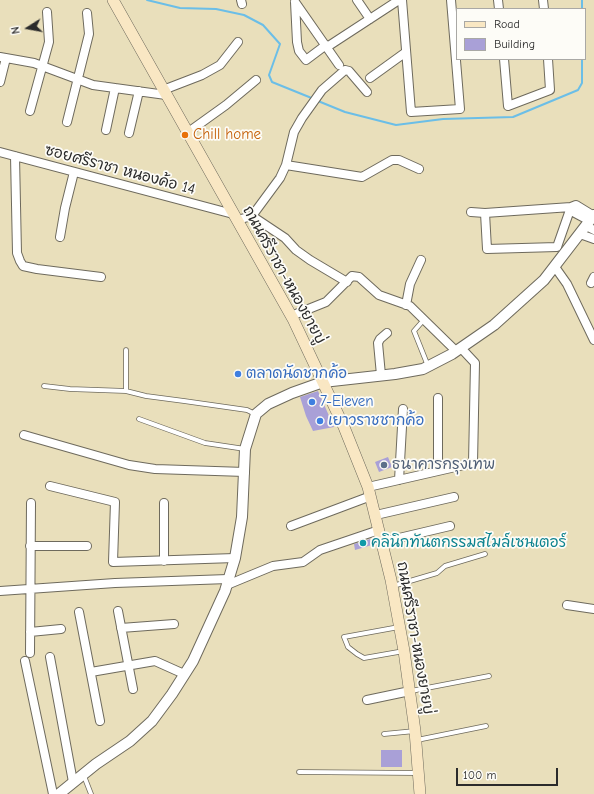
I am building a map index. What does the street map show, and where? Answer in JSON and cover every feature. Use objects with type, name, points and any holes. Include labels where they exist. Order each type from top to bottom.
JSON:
[{"type":"main road","name":"ถนนศรีราชา-หนองยายบู่","points":[[113,0],[291,316],[348,436],[370,492],[392,586],[404,651],[416,735],[420,794]]},
{"type":"street","points":[[357,0],[370,19]]},
{"type":"street","points":[[295,1],[297,42],[300,51],[306,60],[399,0]]},
{"type":"street","points":[[402,0],[411,112],[460,109],[451,0]]},
{"type":"street","points":[[295,1],[339,65]]},
{"type":"street","points":[[30,112],[49,42],[47,12]]},
{"type":"street","points":[[67,122],[89,34],[87,13]]},
{"type":"street","points":[[0,82],[3,57],[34,63],[93,85],[139,91],[165,92],[220,65],[238,42]]},
{"type":"street","points":[[370,78],[406,52]]},
{"type":"street","points":[[504,60],[508,106],[550,90],[548,60]]},
{"type":"street","points":[[252,216],[280,178],[286,165],[294,132],[322,90],[345,70],[349,71],[367,92]]},
{"type":"street","points":[[187,133],[226,106],[256,80]]},
{"type":"street","points":[[106,130],[115,88]]},
{"type":"street","points":[[129,133],[139,91]]},
{"type":"street","name":"ซอยศรีราชา หนองค้อ 14","points":[[0,152],[235,217]]},
{"type":"street","points":[[15,156],[17,252],[23,266],[101,277]]},
{"type":"street","points":[[286,165],[362,177],[392,160],[399,160],[419,169]]},
{"type":"street","points":[[60,237],[65,208],[74,172]]},
{"type":"street","points":[[471,212],[485,213],[571,207],[576,205],[590,224],[594,239]]},
{"type":"street","points":[[485,213],[487,249],[557,247],[571,207]]},
{"type":"street","points":[[235,217],[252,216],[285,238],[296,250],[310,260],[347,282]]},
{"type":"street","points":[[59,794],[96,764],[130,740],[152,721],[172,694],[193,660],[225,591],[235,558],[242,517],[245,449],[256,414],[268,404],[292,393],[323,382],[395,374],[423,369],[459,349],[494,325],[544,280],[590,224]]},
{"type":"street","points":[[406,305],[410,284],[422,260]]},
{"type":"street","points":[[555,267],[567,284],[594,340]]},
{"type":"street","points":[[291,316],[326,302],[352,276],[359,277],[379,295],[410,306],[475,363],[474,462],[399,480],[291,526]]},
{"type":"street","points":[[381,375],[378,343],[380,339],[387,334]]},
{"type":"street","points":[[438,398],[438,471]]},
{"type":"street","points":[[399,480],[403,409]]},
{"type":"street","points":[[24,435],[130,465],[155,469],[245,472]]},
{"type":"street","points":[[50,486],[115,502],[113,562],[235,558]]},
{"type":"street","points":[[376,515],[454,497]]},
{"type":"street","points":[[164,502],[164,561]]},
{"type":"street","points":[[30,503],[30,653]]},
{"type":"street","points":[[382,542],[450,526]]},
{"type":"street","points":[[0,591],[115,583],[227,582],[273,566],[303,562],[320,550],[379,530]]},
{"type":"street","points":[[30,546],[87,546]]},
{"type":"street","points":[[567,605],[594,609]]},
{"type":"street","points":[[118,611],[133,689]]},
{"type":"street","points":[[78,612],[100,721]]},
{"type":"street","points":[[121,628],[174,624]]},
{"type":"street","points":[[30,632],[61,629]]},
{"type":"street","points":[[50,657],[73,782]]},
{"type":"street","points":[[25,661],[53,794]]},
{"type":"street","points":[[91,672],[155,661],[184,674]]},
{"type":"street","points":[[367,700],[410,691]]},
{"type":"lane","points":[[421,323],[414,331],[428,366]]},
{"type":"lane","points":[[126,350],[126,391]]},
{"type":"lane","points":[[44,386],[70,389],[126,391],[146,396],[247,410],[256,414]]},
{"type":"lane","points":[[140,419],[205,443],[245,449]]},
{"type":"lane","points":[[392,586],[438,573],[445,566],[485,554]]},
{"type":"lane","points":[[400,627],[344,637],[348,647],[364,658],[404,651]]},
{"type":"lane","points":[[410,691],[489,676]]},
{"type":"lane","points":[[384,734],[416,735],[486,726]]},
{"type":"lane","points":[[299,772],[419,773]]},
{"type":"lane","points":[[83,774],[91,794]]},
{"type":"building","points":[[318,391],[334,427],[313,431],[300,397]]},
{"type":"building","name":"ธนาคารกรุงเทพ","points":[[388,457],[392,467],[379,472],[375,462]]},
{"type":"building","name":"คลินิกทันตกรรมสไมล์เซนเตอร์","points":[[370,539],[372,545],[355,550],[354,544]]},
{"type":"building","points":[[381,750],[402,750],[402,767],[381,767]]},
{"type":"waterway","points":[[147,0],[180,8],[216,9],[244,15],[263,25],[280,44],[269,75],[272,82],[314,99]]},
{"type":"waterway","points":[[582,0],[582,8]]},
{"type":"waterway","points":[[318,101],[345,112],[396,125],[443,119],[513,117],[578,90],[582,83],[582,60]]},
{"type":"place","name":"Chill home","points":[[185,135]]},
{"type":"place","name":"ตลาดนัดชากค้อ","points":[[238,374]]},
{"type":"place","name":"7-Eleven","points":[[312,402]]},
{"type":"place","name":"เยาวราชชากค้อ","points":[[320,421]]},
{"type":"place","name":"ธนาคารกรุงเทพ","points":[[384,465]]},
{"type":"place","name":"คลินิกทันตกรรมสไมล์เซนเตอร์","points":[[363,543]]}]
